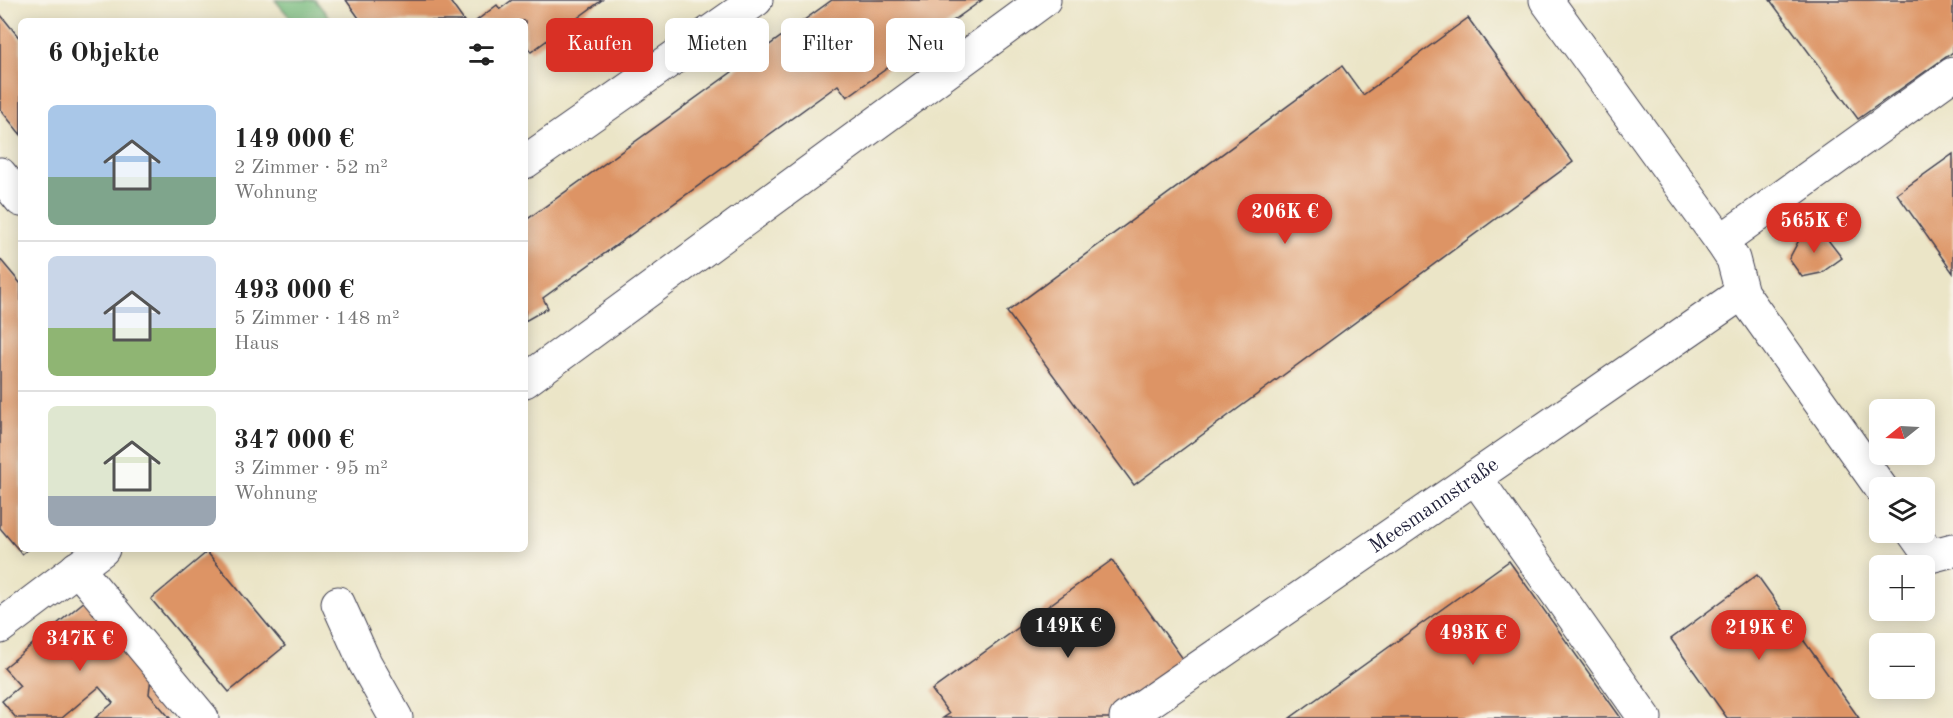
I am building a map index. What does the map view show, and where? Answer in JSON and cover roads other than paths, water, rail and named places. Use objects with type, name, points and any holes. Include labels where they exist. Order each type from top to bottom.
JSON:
[{"type":"street","points":[[528,379],[1044,0]]},
{"type":"street","points":[[1546,0],[1721,241],[1733,259],[1742,293],[1873,477]]},
{"type":"street","points":[[528,160],[743,4]]},
{"type":"street","points":[[1721,241],[1953,74]]},
{"type":"street","points":[[0,174],[18,196]]},
{"type":"street","name":"Meesmannstraße","points":[[1126,718],[1742,293]]},
{"type":"street","points":[[1476,477],[1645,718]]},
{"type":"street","points":[[1921,543],[1930,556],[1953,550]]},
{"type":"street","points":[[5,612],[99,552]]},
{"type":"street","points":[[77,568],[202,718]]},
{"type":"street","points":[[338,603],[365,663],[396,718]]}]
